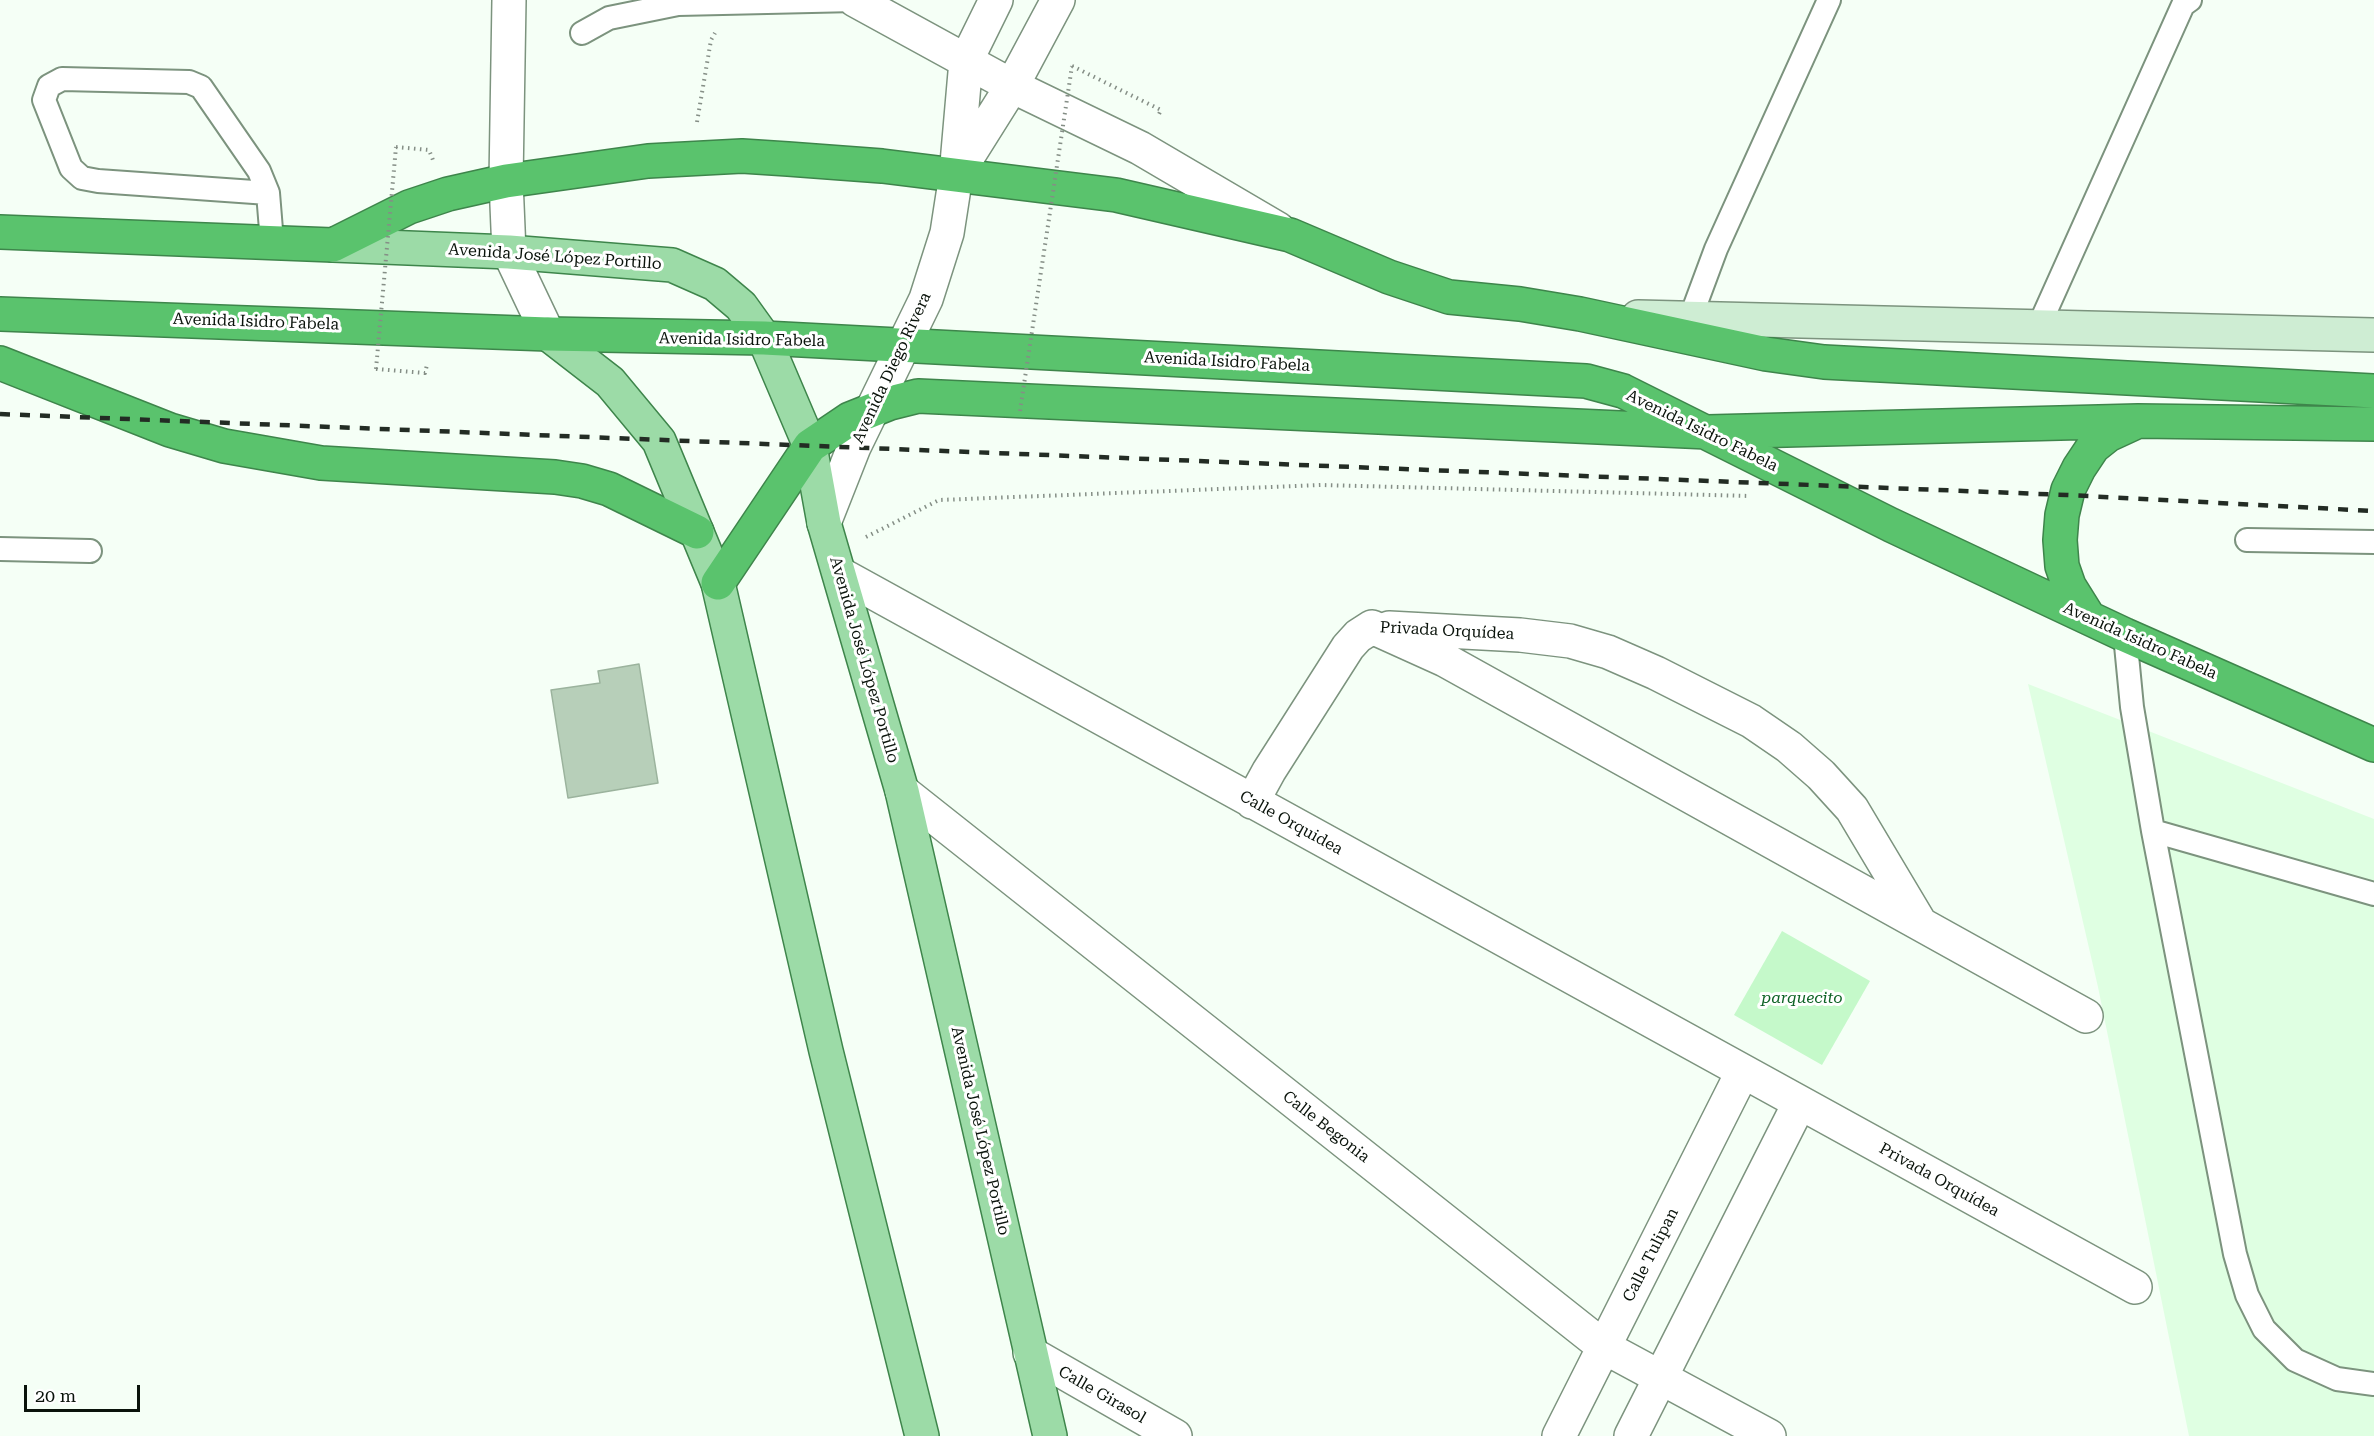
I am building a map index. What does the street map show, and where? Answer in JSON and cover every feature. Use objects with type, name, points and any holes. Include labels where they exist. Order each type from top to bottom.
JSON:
[{"type":"highway","points":[[0,232],[333,245],[409,207],[448,194],[506,181],[635,162],[742,156],[788,159],[956,175],[1116,195],[1290,235],[1389,277],[1449,297],[1520,304],[1580,314],[1766,354],[1824,362],[2374,391]]},
{"type":"highway","name":"Avenida Isidro Fabela","points":[[0,314],[548,334],[764,338],[1586,381],[1623,392],[1708,432],[1890,525],[2125,635],[2374,746]]},
{"type":"highway","points":[[0,363],[170,430],[224,446],[321,463],[555,477],[582,481],[609,489],[697,532]]},
{"type":"highway","points":[[718,584],[810,446],[850,418],[918,396],[1708,432],[2138,421],[2374,424]]},
{"type":"highway","points":[[2089,618],[2069,586],[2062,566],[2060,540],[2062,515],[2068,490],[2093,447],[2108,435],[2138,421]]},
{"type":"main road","name":"Avenida José López Portillo","points":[[333,245],[509,252],[672,265],[716,284],[741,306],[764,338],[810,446],[832,550],[902,791],[1050,1436]]},
{"type":"main road","points":[[1580,314],[1690,319],[2374,335]]},
{"type":"main road","points":[[548,334],[610,382],[659,441],[718,584],[825,1051],[922,1436]]},
{"type":"street","points":[[509,0],[506,181],[509,252],[548,334]]},
{"type":"street","points":[[855,0],[1012,86],[1140,148],[1290,235]]},
{"type":"street","name":"Avenida Diego Rivera","points":[[832,550],[854,447],[926,299],[947,233],[956,175],[966,61],[996,0]]},
{"type":"street","name":"Avenida Diego Rivera","points":[[956,175],[1012,86],[1058,0]]},
{"type":"street","name":"Calle Orquidea","points":[[832,550],[1252,802],[1742,1073]]},
{"type":"street","points":[[1252,802],[1269,771],[1348,647],[1358,636],[1372,627]]},
{"type":"street","name":"Privada Orquídea","points":[[1372,627],[1520,635],[1570,641],[1608,652],[1656,673],[1750,721],[1789,747],[1821,775],[1852,809],[1920,923]]},
{"type":"street","name":"Privada Orquídea","points":[[1372,627],[1445,660],[2086,1016]]},
{"type":"street","name":"Calle Begonia","points":[[902,791],[1604,1347],[1769,1436]]},
{"type":"street","name":"Privada Orquídea","points":[[1742,1073],[2135,1287]]},
{"type":"street","name":"Calle Tulipan","points":[[1559,1436],[1742,1073]]},
{"type":"street","points":[[1631,1436],[1799,1104]]},
{"type":"street","name":"Calle Girasol","points":[[1030,1353],[1175,1436]]},
{"type":"lane","points":[[582,33],[609,18],[639,10],[678,4],[855,0]]},
{"type":"lane","points":[[1690,319],[1716,249],[1829,0]]},
{"type":"lane","points":[[2038,328],[2183,5],[2190,0]]},
{"type":"lane","points":[[268,193],[82,178],[71,168],[44,100],[49,86],[62,79],[189,82],[201,87],[259,171],[268,193],[273,242]]},
{"type":"lane","points":[[2247,540],[2374,543]]},
{"type":"lane","points":[[0,549],[90,551]]},
{"type":"lane","points":[[2125,635],[2132,707],[2153,831],[2235,1254],[2247,1295],[2264,1329],[2295,1359],[2337,1379],[2374,1384]]},
{"type":"lane","points":[[2153,831],[2374,894]]},
{"type":"path","points":[[691,159],[711,40],[735,1]]},
{"type":"path","points":[[1020,411],[1072,66],[1161,110]]},
{"type":"path","points":[[425,373],[376,369],[396,147],[429,150]]},
{"type":"path","points":[[832,550],[939,500],[1321,485],[1759,496]]},
{"type":"shaded area","points":[[2028,684],[2374,819],[2374,1436],[2189,1436],[2098,987]]},
{"type":"green space","name":"parquecito","points":[[1782,931],[1870,981],[1822,1065],[1734,1015]]},
{"type":"building","points":[[639,664],[658,783],[568,798],[551,690],[600,683],[598,671]]},
{"type":"railway","points":[[0,414],[2067,495],[2374,511]]}]
